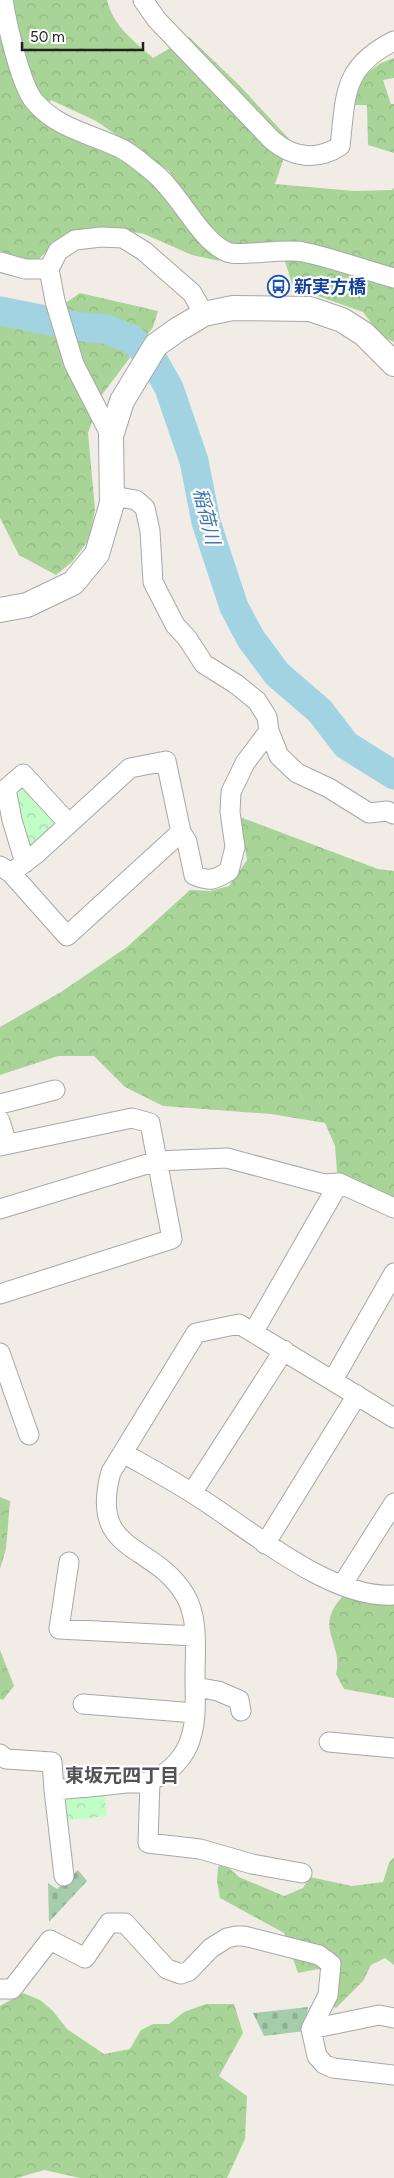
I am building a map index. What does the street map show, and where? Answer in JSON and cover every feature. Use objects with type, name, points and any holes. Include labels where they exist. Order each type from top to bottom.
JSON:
[{"type":"street","points":[[3,0],[23,74],[35,102],[54,120],[67,128],[121,148],[155,174],[179,199],[212,243],[230,253],[279,250],[302,252],[394,278]]},
{"type":"street","points":[[143,0],[157,20],[272,140],[280,147],[313,157],[328,154],[340,146],[344,104],[350,79],[362,63],[394,41]]},
{"type":"street","points":[[111,436],[74,364],[55,302],[49,269],[58,251],[75,240],[101,237],[123,238],[144,251],[192,293],[204,314]]},
{"type":"street","points":[[0,262],[26,269],[49,269]]},
{"type":"street","points":[[0,610],[27,605],[73,582],[97,554],[112,504],[111,436],[122,401],[156,345],[204,314],[233,308],[310,309],[342,320],[364,334],[394,364]]},
{"type":"street","points":[[112,496],[136,500],[145,508],[150,531],[153,582],[175,626],[187,638],[204,664],[236,684],[257,701],[267,717],[269,731],[279,756],[296,774],[329,788],[369,813],[387,812],[394,814]]},
{"type":"street","points":[[12,867],[69,824],[130,768],[166,761],[181,832],[187,842],[194,875],[206,881],[219,878],[229,871],[235,847],[230,812],[231,792],[245,763],[269,731]]},
{"type":"street","points":[[69,824],[23,774],[6,789],[12,820],[12,867],[67,936],[181,832]]},
{"type":"street","points":[[0,1104],[55,1090]]},
{"type":"street","points":[[0,1121],[3,1145],[132,1118],[150,1123],[172,1239],[0,1294]]},
{"type":"street","points":[[0,1209],[157,1161],[227,1158],[324,1184],[340,1183],[394,1208]]},
{"type":"street","points":[[254,1331],[340,1183]]},
{"type":"street","points":[[333,1380],[394,1273]]},
{"type":"street","points":[[54,1790],[150,1781],[172,1769],[191,1738],[195,1713],[195,1636],[187,1598],[179,1586],[119,1538],[109,1524],[105,1492],[111,1472],[196,1333],[239,1324],[254,1331],[394,1418]]},
{"type":"street","points":[[192,1492],[284,1350]]},
{"type":"street","points":[[0,1353],[5,1380],[29,1435]]},
{"type":"street","points":[[265,1544],[357,1395]]},
{"type":"street","points":[[123,1453],[192,1492],[265,1544],[342,1585],[362,1592],[394,1595]]},
{"type":"street","points":[[342,1585],[394,1503]]},
{"type":"street","points":[[69,1562],[59,1629],[195,1636]]},
{"type":"street","points":[[195,1687],[218,1691],[239,1700],[241,1711]]},
{"type":"street","points":[[83,1704],[195,1713]]},
{"type":"street","points":[[329,1742],[394,1748]]},
{"type":"street","points":[[0,1754],[6,1759],[52,1762],[64,1876]]},
{"type":"street","points":[[150,1781],[148,1843],[200,1849],[252,1864],[302,1873]]},
{"type":"street","points":[[0,1989],[12,1988],[50,1940],[85,1958],[109,1923],[126,1923],[167,1970],[181,1974],[189,1971],[211,1948],[227,1938],[244,1936],[319,1954],[331,1964],[328,1995],[311,2029],[314,2051],[324,2064],[333,2068],[394,2075]]},
{"type":"street","points":[[311,2029],[379,2015],[394,2018]]},
{"type":"green space","points":[[0,0],[107,0],[119,25],[153,58],[189,37],[239,85],[290,140],[275,184],[354,191],[392,190],[394,188],[394,342],[381,336],[363,312],[293,287],[284,258],[219,240],[169,171],[96,121],[51,100],[43,112],[124,158],[159,188],[220,261],[192,255],[144,234],[104,227],[71,233],[53,245],[36,262],[14,258],[0,251]]},
{"type":"green space","points":[[394,58],[394,78],[383,80],[391,104],[394,104],[394,153],[368,145],[367,105],[351,105],[356,81],[381,63]]},
{"type":"green space","points":[[80,293],[158,311],[153,327],[101,396],[88,433],[95,509],[90,538],[72,562],[56,575],[19,555],[0,518],[0,302],[16,309],[33,313],[48,311],[62,305]]},
{"type":"green space","points":[[19,785],[26,786],[57,825],[34,848],[24,843],[14,791]]},
{"type":"green space","points":[[240,817],[378,869],[394,871],[394,1200],[337,1172],[335,1146],[325,1123],[271,1114],[163,1106],[125,1087],[94,1056],[58,1056],[0,1075],[0,1027],[61,992],[127,947],[190,890],[210,891],[229,886],[247,860]]},
{"type":"green space","points":[[0,1497],[10,1501],[6,1549],[0,1569]]},
{"type":"green space","points":[[345,1594],[394,1600],[394,1698],[344,1689],[336,1674],[336,1652],[329,1626],[330,1616],[335,1606]]},
{"type":"green space","points":[[0,1650],[14,1686],[3,1700],[0,1699]]},
{"type":"green space","points":[[104,1791],[107,1816],[62,1821],[61,1800],[65,1795]]},
{"type":"green space","points":[[394,1857],[394,1965],[385,1958],[371,1965],[363,1981],[336,2008],[329,2004],[333,1976],[318,1969],[298,1973],[284,1933],[220,1898],[217,1881],[218,1867],[223,1863],[239,1877],[284,1896],[303,1888],[310,1877],[352,1886],[383,1882],[389,1863]]},
{"type":"green space","points":[[78,1870],[87,1881],[49,1922],[48,1883],[57,1889]]},
{"type":"green space","points":[[23,1993],[40,2000],[53,2011],[67,2029],[104,2054],[130,2049],[141,2030],[153,2024],[169,2024],[184,2012],[206,2004],[234,2004],[243,2033],[219,2076],[247,2096],[245,2139],[227,2178],[80,2178],[44,2170],[17,2178],[0,2178],[0,2006]]},
{"type":"green space","points":[[308,2007],[305,2031],[264,2036],[253,2013]]},
{"type":"waterway","name":"稲荷川","points":[[0,311],[81,327],[106,329],[131,339],[151,356],[169,388],[194,461],[206,522],[234,607],[251,639],[277,674],[320,711],[346,745],[394,775]]},
{"type":"place","name":"新実方橋","points":[[278,287]]},
{"type":"district","name":"東坂元四丁目","points":[[122,1775]]}]
